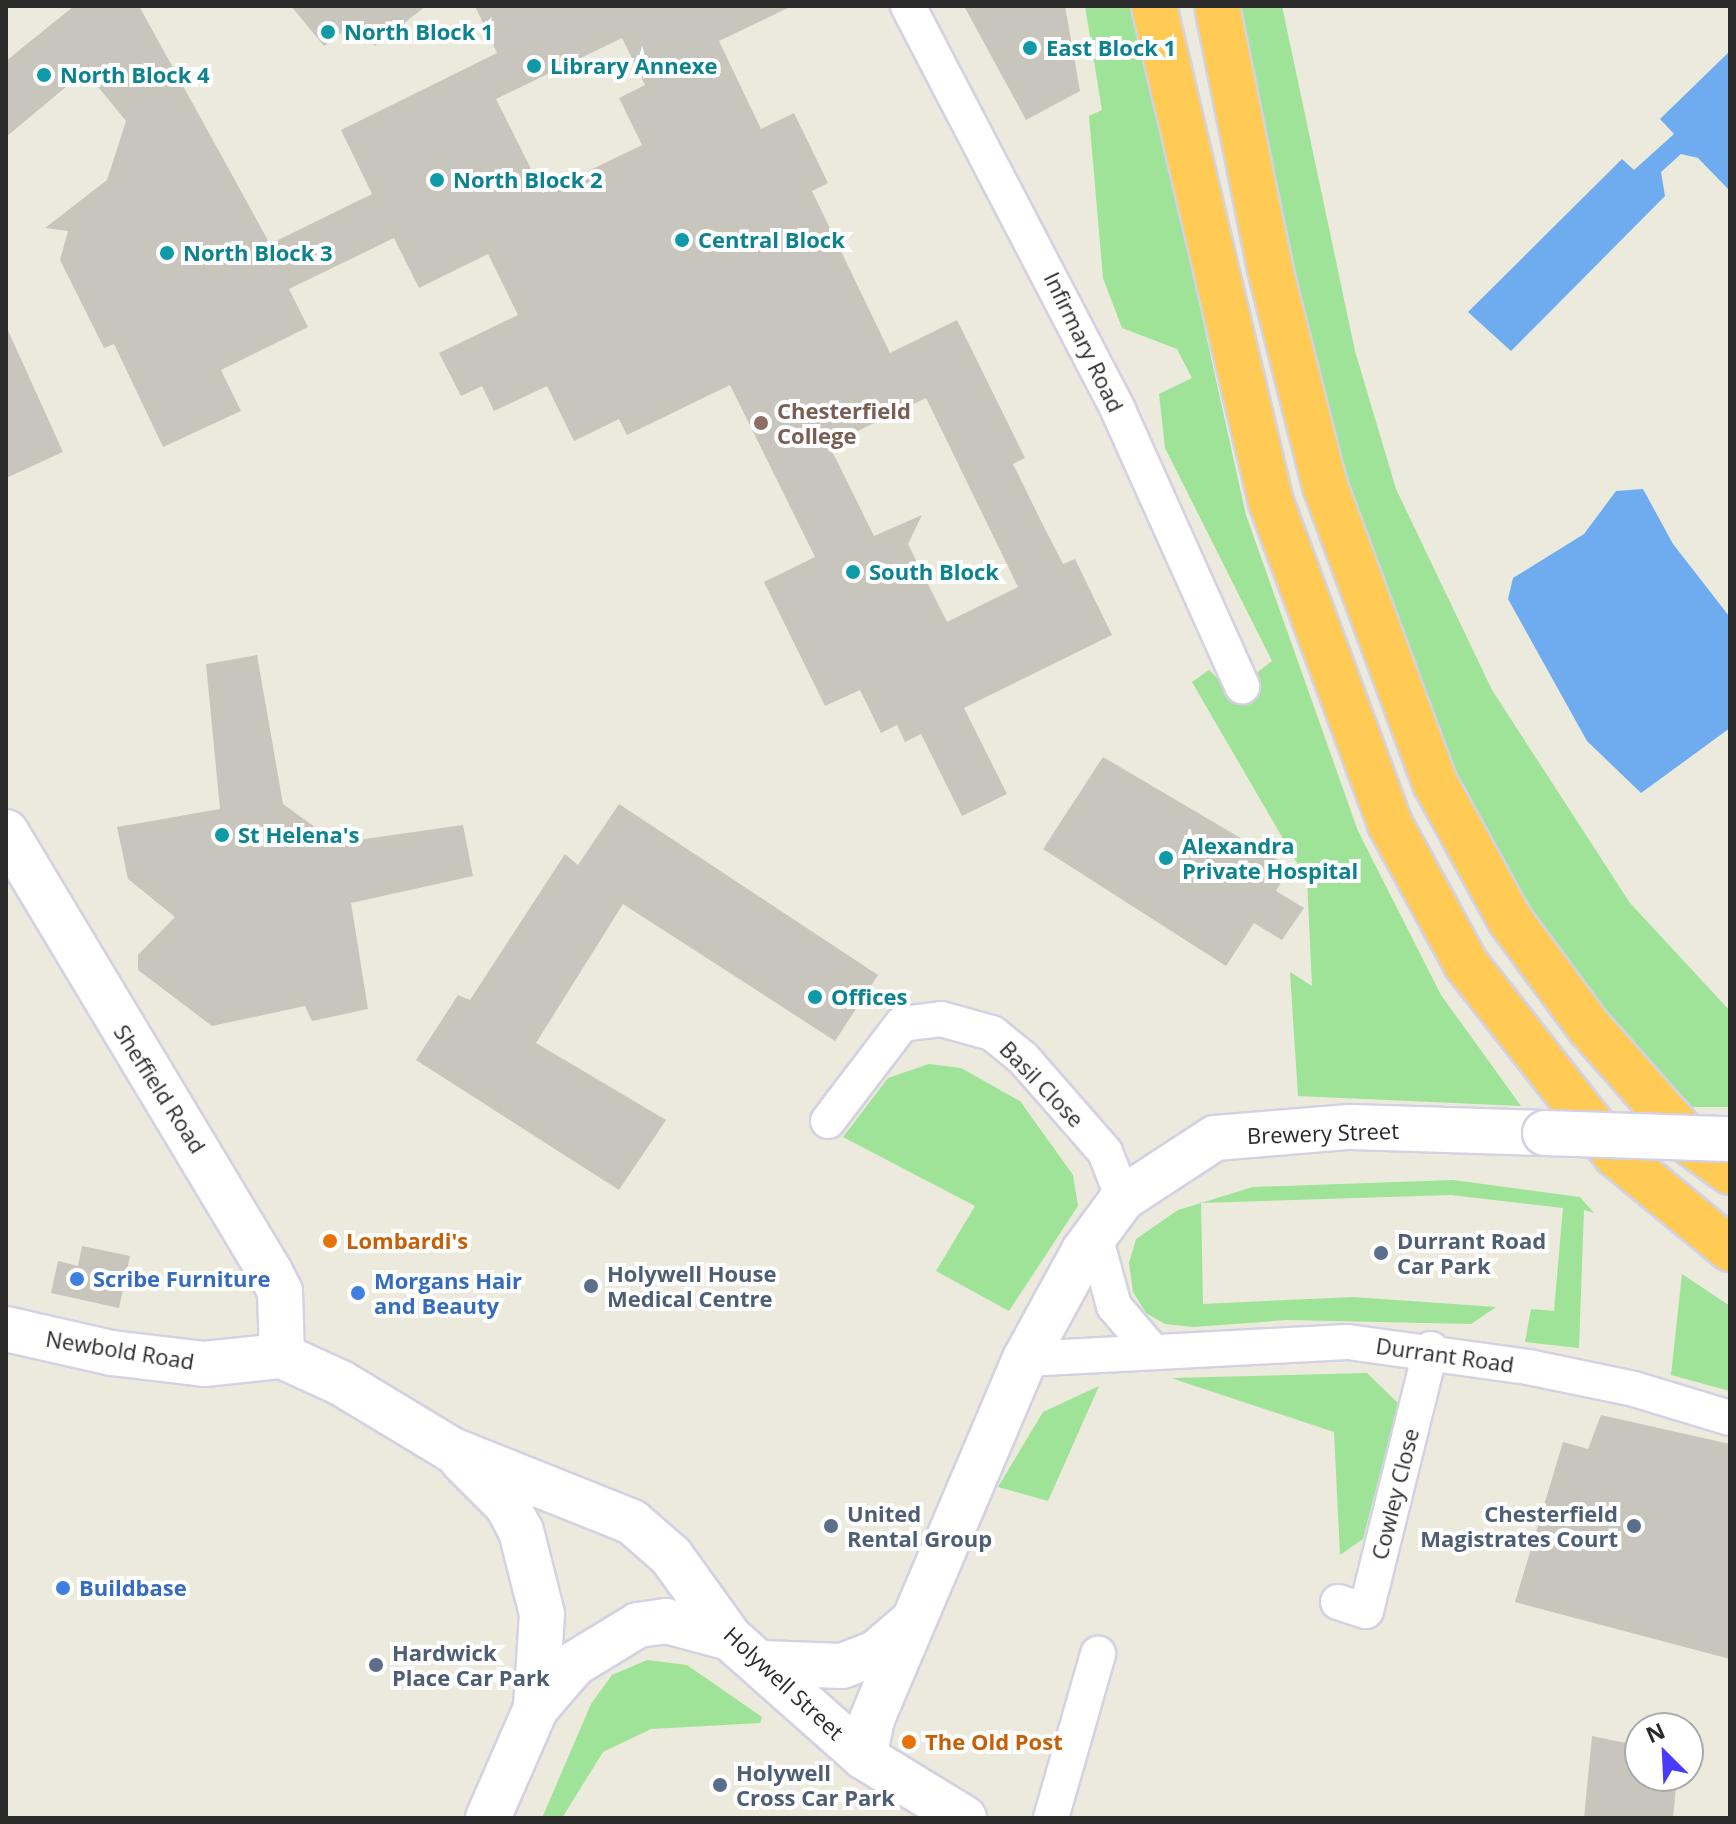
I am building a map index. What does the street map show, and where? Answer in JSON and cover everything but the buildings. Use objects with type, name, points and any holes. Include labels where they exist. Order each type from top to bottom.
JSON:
[{"type":"highway","points":[[1154,6],[1271,502],[1390,824],[1466,964],[1616,1155],[1730,1249]]},
{"type":"highway","points":[[1217,6],[1270,269],[1325,486],[1435,783],[1510,920],[1589,1027],[1693,1145],[1730,1172]]},
{"type":"main road","name":"Sheffield Road","points":[[6,832],[270,1272],[280,1292],[282,1356]]},
{"type":"main road","name":"Brewery Street","points":[[1025,1359],[1095,1236],[1123,1198],[1215,1138],[1350,1127],[1730,1139]]},
{"type":"main road","name":"Newbold Road","points":[[6,1329],[112,1353],[204,1364],[282,1356]]},
{"type":"main road","name":"Holywell Street","points":[[282,1356],[341,1383],[452,1450],[632,1522],[671,1556],[746,1651],[864,1757],[964,1818]]},
{"type":"main road","points":[[864,1757],[872,1719],[1025,1359]]},
{"type":"main road","name":"Holywell Street","points":[[452,1450],[507,1505],[521,1531],[542,1614],[536,1708]]},
{"type":"main road","points":[[488,1818],[536,1708],[574,1664],[638,1625],[666,1621],[746,1651],[842,1666],[876,1653],[911,1623]]},
{"type":"street","name":"Infirmary Road","points":[[908,6],[1118,410],[1242,686]]},
{"type":"street","name":"Basil Close","points":[[828,1121],[902,1024],[941,1019],[992,1033],[1023,1058],[1105,1152],[1123,1198]]},
{"type":"street","points":[[1095,1236],[1114,1306],[1153,1352]]},
{"type":"street","name":"Durrant Road","points":[[1025,1359],[1348,1342],[1431,1349],[1634,1389],[1730,1418]]},
{"type":"street","name":"Cowley Close","points":[[1338,1602],[1366,1611],[1431,1349]]},
{"type":"street","points":[[1051,1818],[1098,1654]]},
{"type":"green space","points":[[1085,6],[1133,6],[1246,515],[1358,831],[1441,995],[1521,1106],[1298,1096],[1290,972],[1312,986],[1307,880],[1192,682],[1209,670],[1232,692],[1272,661],[1165,448],[1159,394],[1192,378],[1177,349],[1122,328],[1103,278],[1089,116],[1102,110]]},
{"type":"green space","points":[[1240,6],[1282,6],[1355,351],[1396,489],[1492,690],[1630,903],[1730,1011],[1730,1107],[1685,1107],[1556,950],[1457,783],[1394,628],[1330,434]]},
{"type":"green space","points":[[929,1064],[961,1068],[1020,1101],[1073,1175],[1078,1206],[1009,1311],[936,1271],[975,1206],[843,1137],[888,1078]]},
{"type":"green space","points":[[1453,1180],[1580,1197],[1594,1213],[1584,1210],[1579,1348],[1525,1342],[1531,1309],[1554,1311],[1563,1208],[1451,1195],[1201,1203],[1203,1304],[1353,1297],[1496,1307],[1471,1324],[1287,1320],[1194,1327],[1165,1324],[1146,1313],[1133,1292],[1129,1263],[1136,1239],[1178,1210],[1253,1187]]},
{"type":"green space","points":[[1682,1274],[1730,1306],[1730,1391],[1671,1375]]},
{"type":"green space","points":[[1367,1373],[1398,1403],[1363,1539],[1340,1555],[1334,1432],[1171,1378]]},
{"type":"green space","points":[[1099,1386],[1048,1501],[998,1487],[1043,1412]]},
{"type":"green space","points":[[647,1660],[687,1665],[762,1717],[760,1723],[651,1729],[603,1752],[562,1818],[542,1818],[591,1704],[612,1675]]},
{"type":"water","points":[[1730,51],[1730,191],[1698,158],[1681,154],[1661,172],[1665,196],[1511,351],[1468,312],[1622,159],[1634,170],[1674,134],[1660,119]]},
{"type":"water","points":[[1643,489],[1673,544],[1729,616],[1730,728],[1641,793],[1587,741],[1508,599],[1513,578],[1584,534],[1616,491]]},
{"type":"place","name":"North Block 1","points":[[328,32]]},
{"type":"place","name":"East Block 1","points":[[1030,48]]},
{"type":"place","name":"Library Annexe","points":[[534,66]]},
{"type":"place","name":"North Block 4","points":[[44,75]]},
{"type":"place","name":"North Block 2","points":[[437,180]]},
{"type":"place","name":"Central Block","points":[[682,240]]},
{"type":"place","name":"North Block 3","points":[[167,253]]},
{"type":"place","name":"Chesterfield College","points":[[761,423]]},
{"type":"place","name":"South Block","points":[[853,572]]},
{"type":"place","name":"St Helena's","points":[[222,835]]},
{"type":"place","name":"Alexandra Private Hospital","points":[[1166,858]]},
{"type":"place","name":"Offices","points":[[815,997]]},
{"type":"place","name":"Lombardi's","points":[[330,1241]]},
{"type":"place","name":"Durrant Road Car Park","points":[[1381,1253]]},
{"type":"place","name":"Scribe Furniture","points":[[77,1279]]},
{"type":"place","name":"Holywell House Medical Centre","points":[[591,1286]]},
{"type":"place","name":"Morgans Hair and Beauty","points":[[358,1293]]},
{"type":"place","name":"United Rental Group","points":[[831,1526]]},
{"type":"place","name":"Chesterfield Magistrates Court","points":[[1634,1526]]},
{"type":"place","name":"Buildbase","points":[[63,1588]]},
{"type":"place","name":"Hardwick Place Car Park","points":[[376,1665]]},
{"type":"place","name":"The Old Post","points":[[909,1742]]},
{"type":"place","name":"Holywell Cross Car Park","points":[[720,1785]]}]
